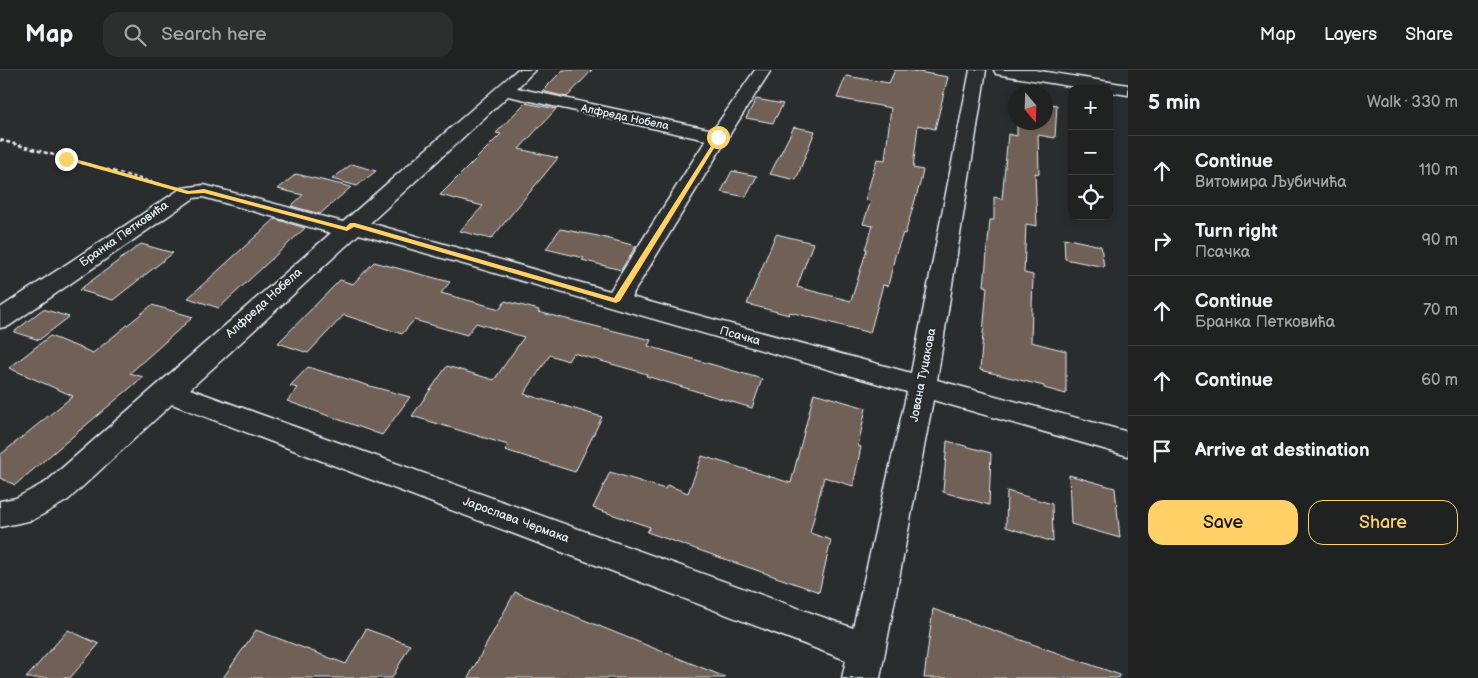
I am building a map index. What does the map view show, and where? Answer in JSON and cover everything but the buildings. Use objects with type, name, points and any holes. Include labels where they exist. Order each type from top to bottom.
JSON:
[{"type":"street","name":"Алфреда Нобела","points":[[11,512],[56,491],[527,70]]},
{"type":"street","points":[[616,301],[718,137],[763,70]]},
{"type":"street","name":"Јована Туцакова","points":[[864,664],[922,387],[978,70]]},
{"type":"street","points":[[1002,70],[1128,90]]},
{"type":"street","name":"Алфреда Нобела","points":[[503,90],[718,137]]},
{"type":"street","points":[[189,192],[204,191],[350,227]]},
{"type":"street","name":"Бранка Петковића","points":[[0,320],[189,192]]},
{"type":"street","name":"Псачка","points":[[350,227],[1128,444]]},
{"type":"street","name":"Јарослава Чермака","points":[[166,391],[864,664]]},
{"type":"path","points":[[0,140],[189,192]]},
{"type":"route","points":[[66,159],[189,192],[204,191],[347,230],[353,224],[616,301],[718,137]]}]
